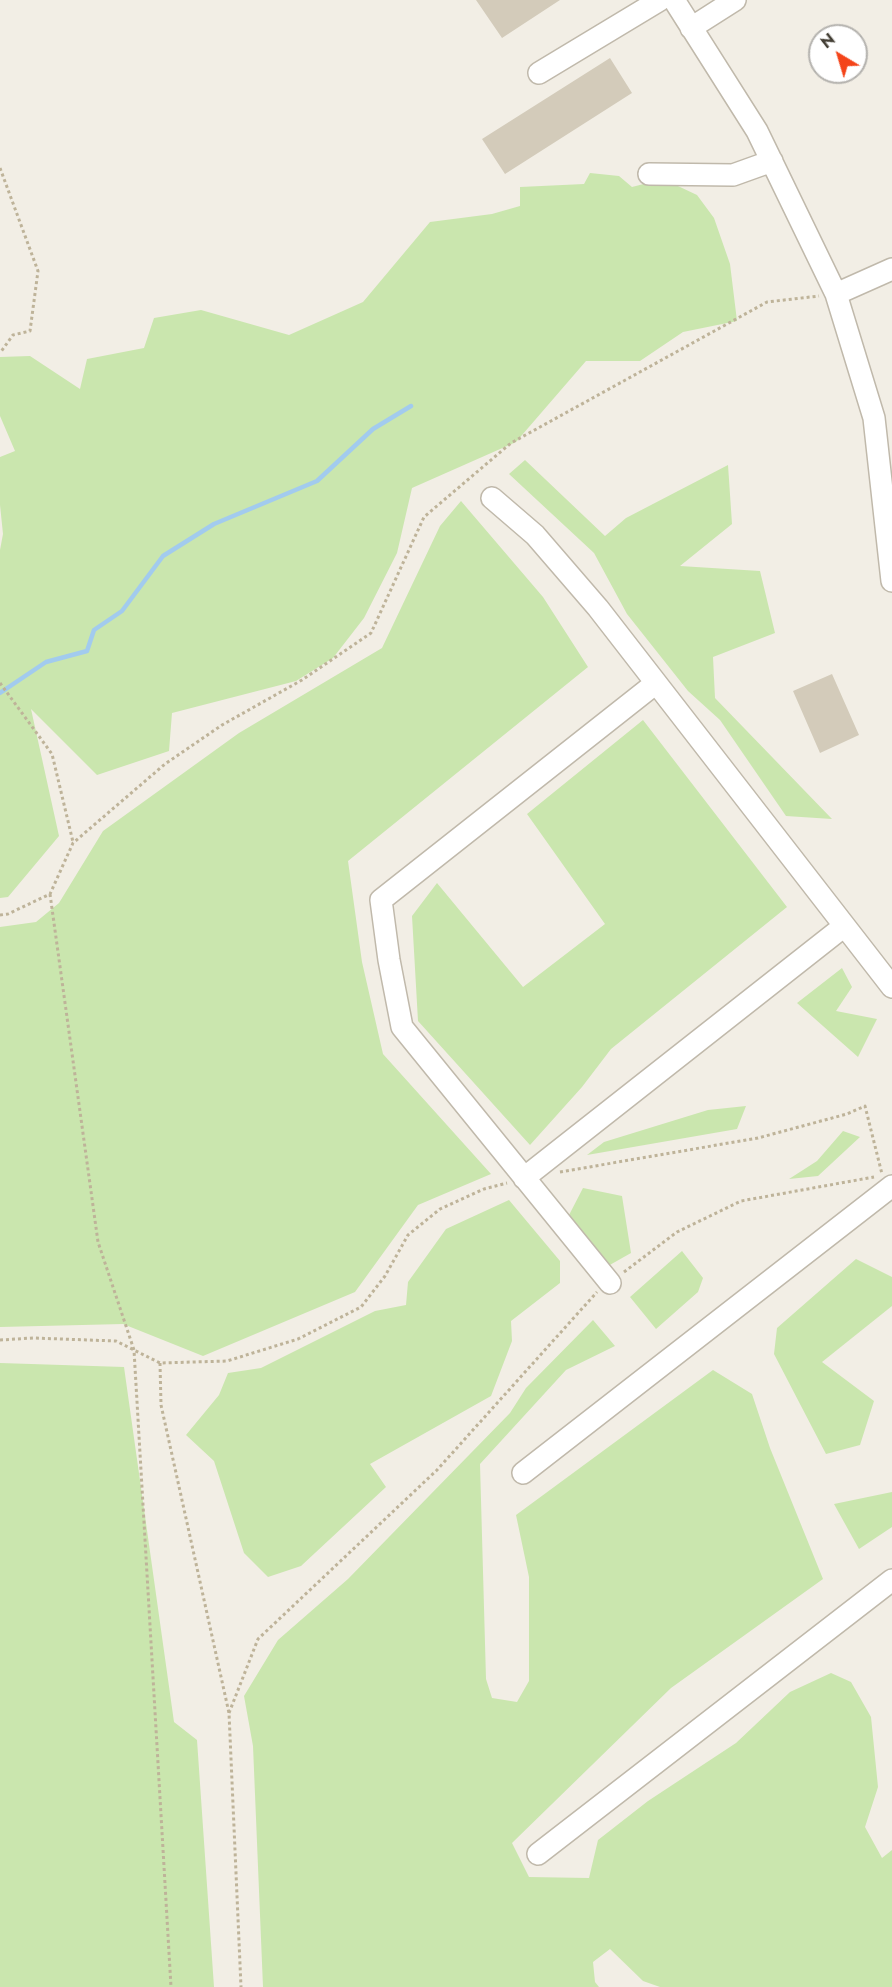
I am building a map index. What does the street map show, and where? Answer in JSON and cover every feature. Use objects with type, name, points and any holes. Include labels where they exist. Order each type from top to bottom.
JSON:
[{"type":"lane","points":[[539,73],[660,0]]},
{"type":"lane","points":[[674,0],[732,90],[772,161],[836,294],[874,418],[892,580]]},
{"type":"lane","points":[[691,28],[735,0]]},
{"type":"lane","points":[[649,174],[733,175],[772,161]]},
{"type":"lane","points":[[836,294],[892,269]]},
{"type":"lane","points":[[492,498],[535,536],[598,608],[843,927],[892,987]]},
{"type":"lane","points":[[610,1283],[402,1027],[389,960],[381,900],[656,683]]},
{"type":"lane","points":[[524,1178],[843,927]]},
{"type":"lane","points":[[523,1473],[892,1186]]},
{"type":"lane","points":[[538,1854],[892,1580]]},
{"type":"path","points":[[0,168],[38,271],[30,331],[13,335],[0,353]]},
{"type":"path","points":[[171,1987],[134,1350],[98,1242],[50,894],[73,843],[165,764],[222,725],[302,680],[371,633],[424,517],[511,443],[767,302],[836,294]]},
{"type":"path","points":[[0,684],[52,754],[73,843]]},
{"type":"path","points":[[0,915],[8,914],[50,894]]},
{"type":"path","points":[[229,1713],[258,1639],[436,1470],[589,1299],[676,1232],[741,1202],[882,1176],[866,1106],[847,1114],[758,1138],[557,1172]]},
{"type":"path","points":[[0,1340],[33,1338],[116,1341],[160,1363],[227,1361],[298,1339],[361,1307],[385,1276],[408,1235],[440,1209],[484,1189],[524,1178]]},
{"type":"path","points":[[160,1363],[161,1405],[229,1713],[241,1987]]},
{"type":"green space","points":[[590,173],[619,176],[632,187],[663,179],[697,195],[714,218],[730,264],[737,321],[683,332],[640,361],[586,361],[516,442],[412,488],[397,553],[364,618],[333,658],[296,681],[172,713],[169,751],[97,775],[31,709],[59,836],[8,897],[0,898],[0,550],[3,534],[0,505],[0,457],[15,451],[0,416],[0,357],[30,356],[80,389],[87,359],[144,348],[154,318],[201,310],[289,335],[363,302],[430,222],[492,214],[520,206],[520,187],[584,184]]},
{"type":"green space","points":[[525,460],[605,536],[626,518],[728,465],[732,524],[680,566],[760,571],[775,633],[713,657],[715,698],[832,819],[786,816],[720,720],[688,691],[627,614],[594,553],[509,474]]},
{"type":"green space","points":[[461,501],[543,597],[588,667],[348,861],[362,962],[383,1054],[491,1174],[418,1205],[355,1292],[203,1356],[123,1324],[0,1327],[0,927],[36,922],[59,903],[103,831],[239,733],[382,648],[440,526]]},
{"type":"green space","points":[[643,720],[787,907],[611,1049],[582,1087],[530,1145],[418,1021],[412,916],[437,883],[523,987],[605,924],[527,814]]},
{"type":"green space","points":[[842,968],[852,987],[836,1011],[877,1019],[858,1057],[797,1003]]},
{"type":"green space","points":[[746,1106],[737,1129],[587,1155],[604,1142],[708,1110]]},
{"type":"green space","points":[[843,1131],[860,1137],[818,1176],[789,1179],[817,1161]]},
{"type":"green space","points":[[583,1188],[622,1196],[631,1253],[608,1266],[568,1217]]},
{"type":"green space","points":[[509,1200],[560,1261],[560,1283],[511,1321],[512,1341],[491,1396],[370,1464],[386,1487],[301,1566],[268,1577],[244,1553],[214,1461],[186,1435],[219,1395],[228,1373],[261,1368],[375,1311],[406,1305],[408,1282],[446,1229]]},
{"type":"green space","points":[[682,1251],[703,1278],[698,1292],[656,1329],[630,1297]]},
{"type":"green space","points":[[856,1259],[892,1277],[892,1306],[822,1362],[874,1401],[860,1445],[826,1454],[774,1354],[777,1328]]},
{"type":"green space","points":[[593,1320],[615,1346],[566,1370],[480,1464],[486,1679],[492,1698],[517,1702],[529,1681],[529,1577],[516,1515],[713,1370],[752,1394],[770,1448],[823,1579],[671,1688],[512,1843],[529,1877],[589,1878],[598,1840],[648,1801],[736,1743],[790,1692],[831,1673],[851,1682],[871,1717],[878,1787],[865,1827],[882,1858],[892,1850],[892,1987],[660,1987],[643,1981],[610,1949],[593,1962],[595,1982],[599,1987],[263,1987],[253,1746],[244,1696],[278,1640],[348,1579],[510,1413],[526,1388]]},
{"type":"green space","points":[[0,1363],[124,1367],[174,1722],[197,1740],[214,1987],[0,1987]]},
{"type":"green space","points":[[892,1492],[892,1527],[859,1549],[834,1504]]},
{"type":"building","points":[[476,0],[560,0],[502,38]]},
{"type":"building","points":[[610,58],[632,93],[505,174],[482,139]]},
{"type":"building","points":[[832,674],[859,735],[820,753],[793,691]]},
{"type":"waterway","points":[[0,693],[46,662],[87,651],[94,630],[122,611],[163,556],[214,524],[317,481],[373,429],[411,406]]}]
